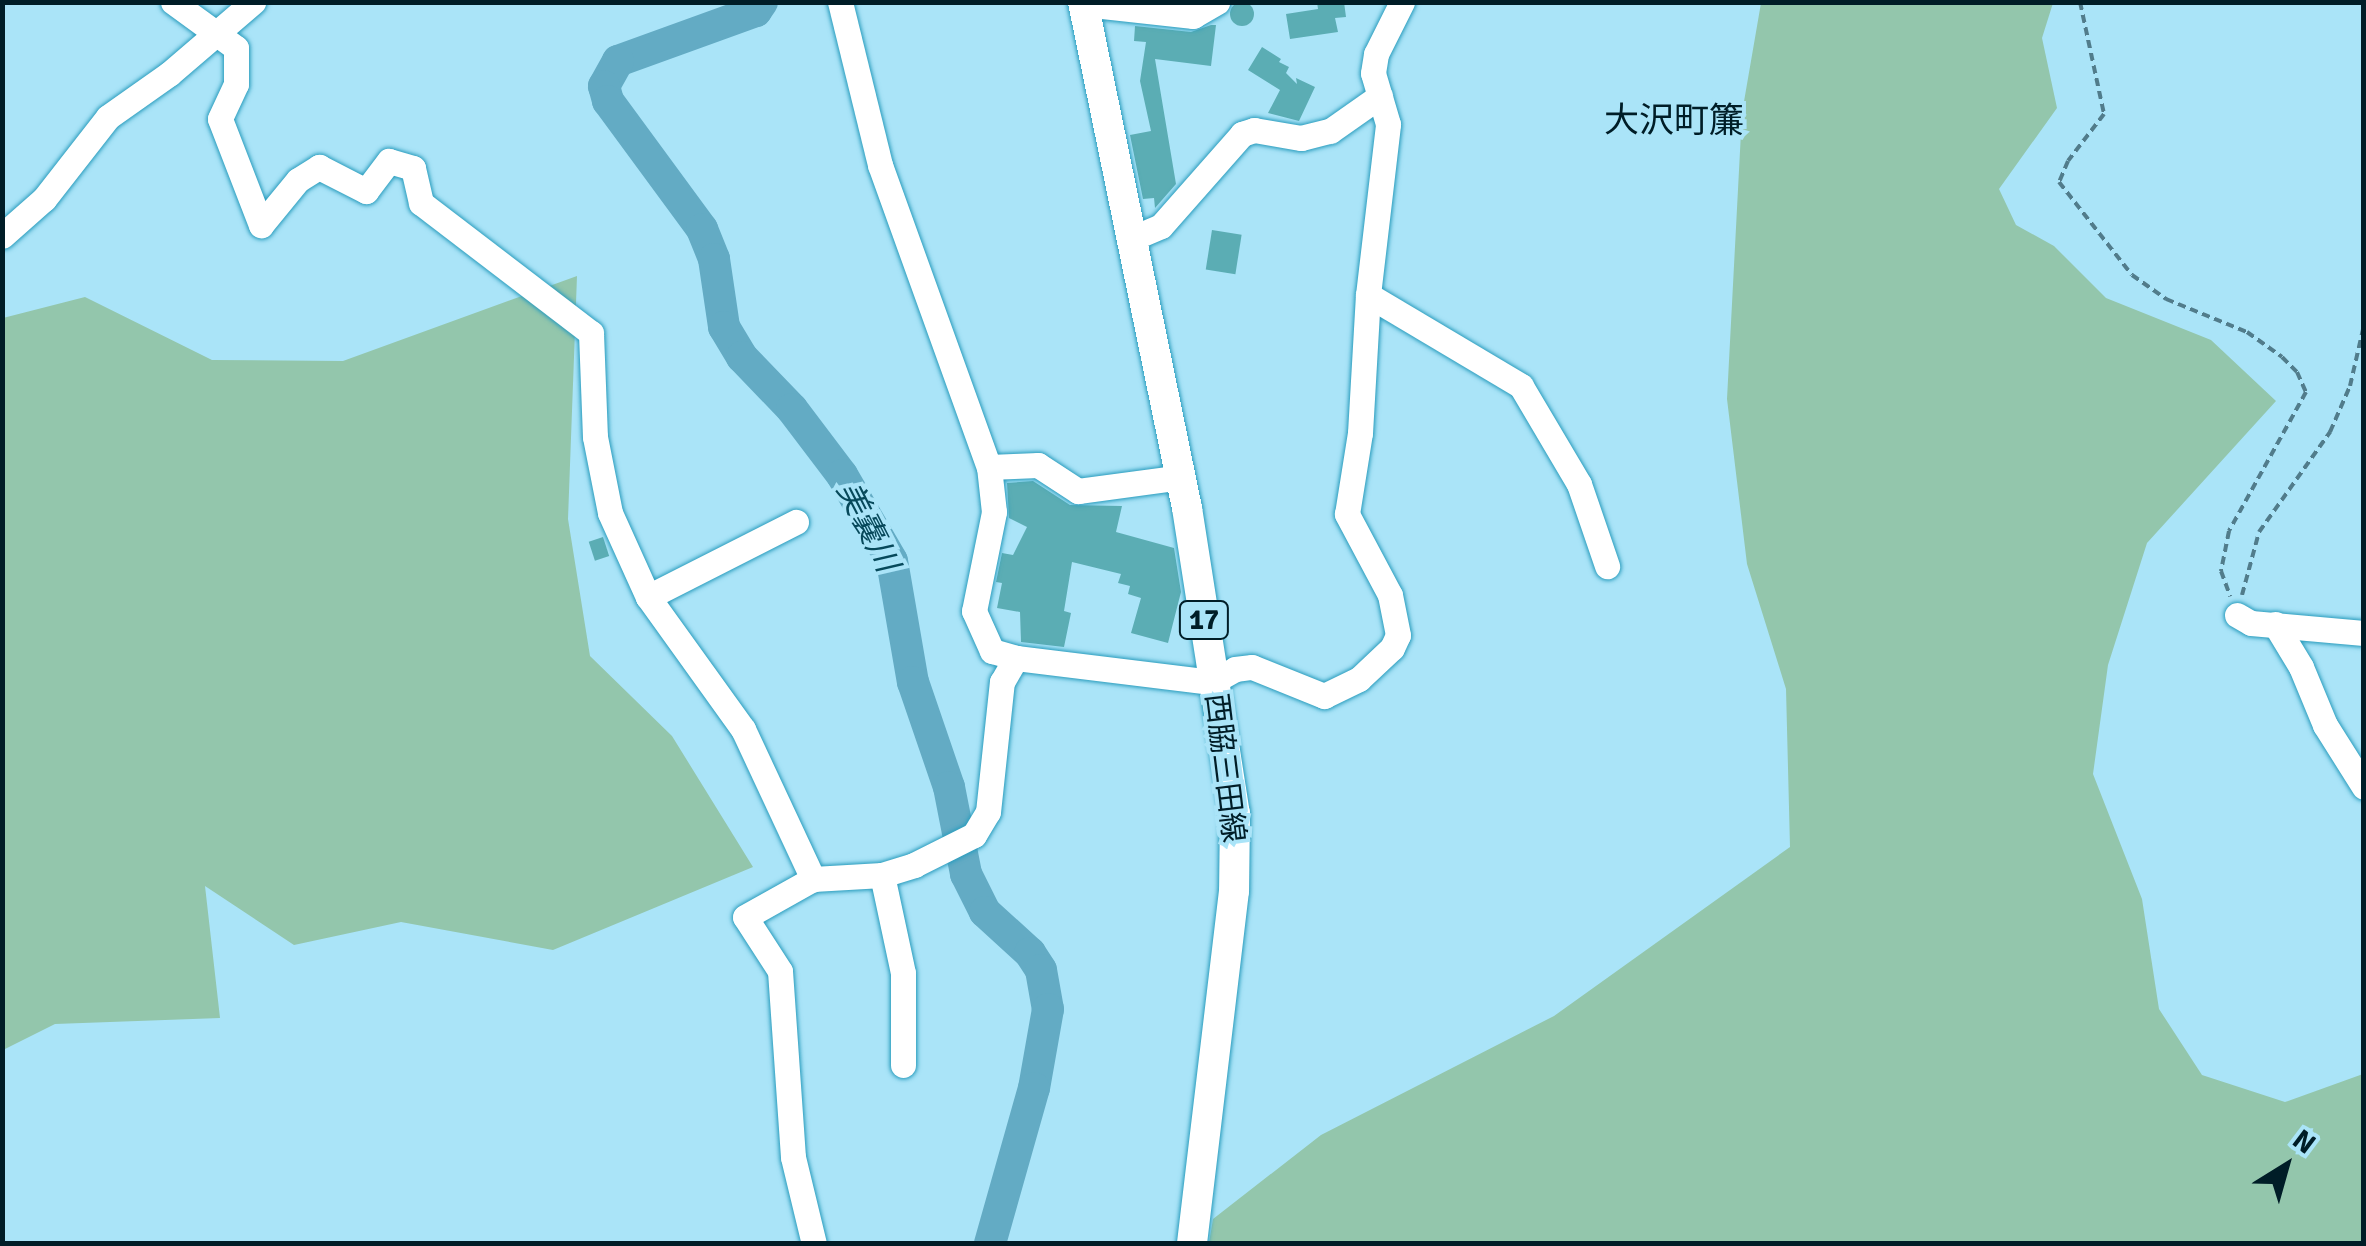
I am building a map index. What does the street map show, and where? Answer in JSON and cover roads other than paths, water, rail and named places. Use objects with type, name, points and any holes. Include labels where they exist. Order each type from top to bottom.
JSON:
[{"type":"main road","name":"西脇三田線","points":[[1084,3],[1182,477],[1234,813],[1235,878],[1192,1244]]},
{"type":"street","points":[[173,2],[236,48],[236,84],[220,119],[261,226],[298,180],[319,167],[366,190],[388,161],[412,168],[422,204],[591,333],[595,437],[610,513],[648,597],[743,729],[812,880]]},
{"type":"street","points":[[2,236],[44,198],[108,117],[253,2]]},
{"type":"street","points":[[840,2],[880,165],[989,467],[994,512],[974,611],[992,651],[1016,658],[1212,682],[1235,669],[1252,667],[1324,696],[1359,679],[1392,648],[1398,634],[1390,595],[1346,514],[1360,433],[1368,295],[1388,124],[1373,73],[1376,54],[1402,2]]},
{"type":"street","points":[[1084,3],[1193,16],[1217,2]]},
{"type":"street","points":[[1133,238],[1161,226],[1242,134],[1254,130],[1301,138],[1330,131],[1380,96]]},
{"type":"street","points":[[1368,295],[1521,386],[1579,484],[1607,566]]},
{"type":"street","points":[[989,467],[1038,465],[1078,491],[1182,477]]},
{"type":"street","points":[[648,597],[796,522]]},
{"type":"street","points":[[2237,614],[2250,623],[2364,633]]},
{"type":"street","points":[[2275,624],[2300,667],[2325,725],[2364,787]]},
{"type":"street","points":[[814,1244],[793,1157],[780,972],[744,916],[812,880],[882,875],[914,865],[974,834],[988,812],[1002,682],[1016,658]]},
{"type":"street","points":[[882,875],[903,973],[903,1065]]},
{"type":"waterway","name":"美嚢川","points":[[762,2],[756,11],[618,61],[604,86],[608,101],[702,229],[714,259],[724,327],[742,357],[792,409],[842,475],[892,561],[913,682],[949,787],[966,874],[985,912],[1030,953],[1041,970],[1048,1009],[1034,1088],[990,1244]]},
{"type":"district","name":"大沢町簾","points":[[1674,121]]}]
